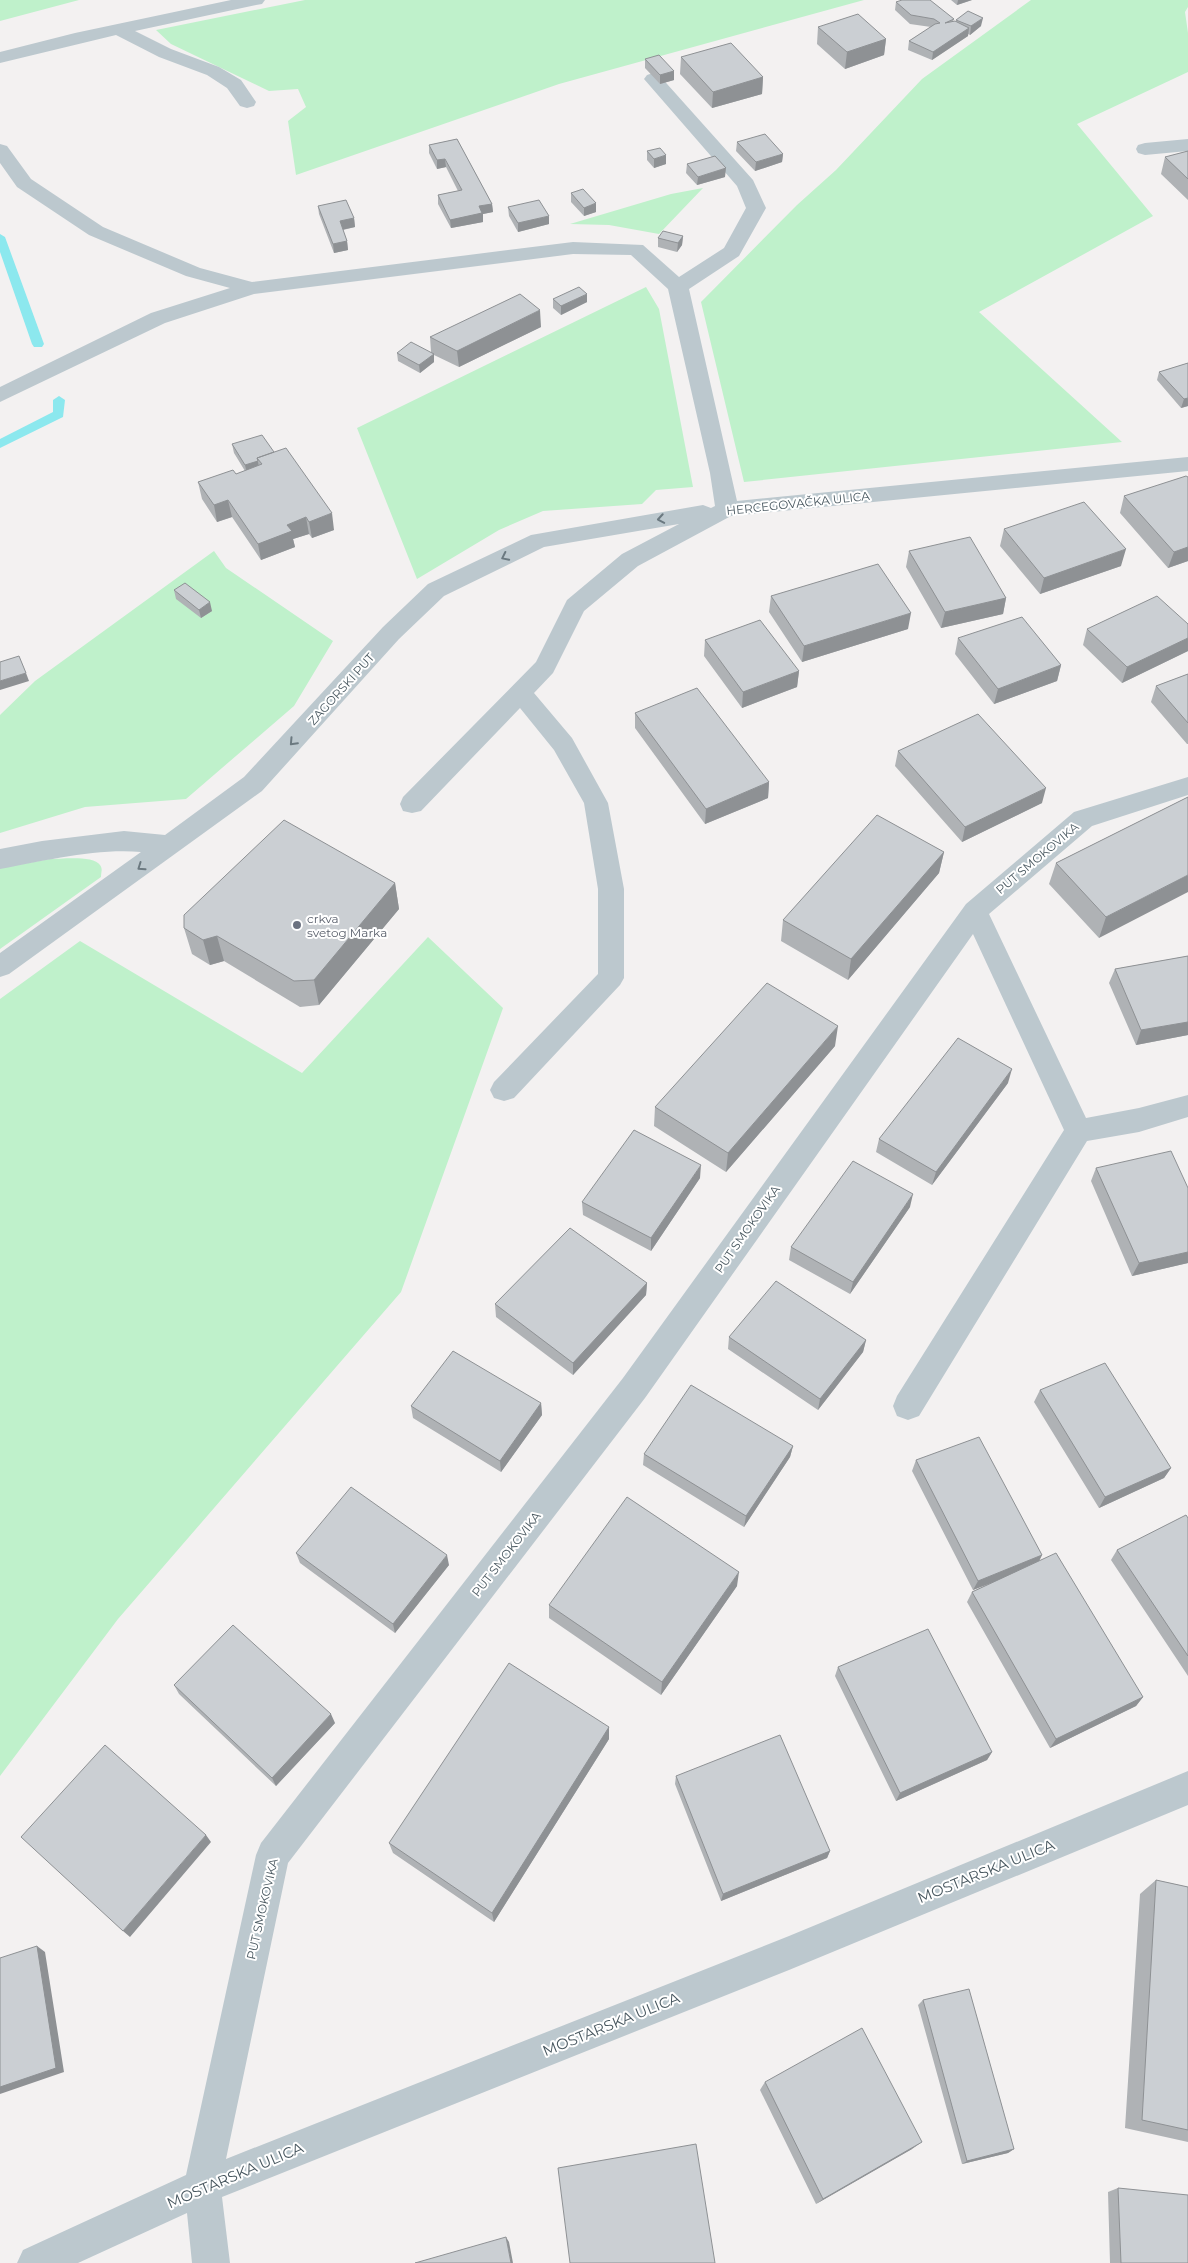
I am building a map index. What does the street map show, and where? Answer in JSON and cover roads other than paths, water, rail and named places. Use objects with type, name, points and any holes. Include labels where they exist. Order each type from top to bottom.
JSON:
[{"type":"street","points":[[0,58],[118,29],[256,0]]},
{"type":"street","points":[[118,29],[165,53],[213,71],[234,84],[247,102]]},
{"type":"street","points":[[653,79],[746,184],[756,208],[732,252],[678,287]]},
{"type":"street","points":[[1145,149],[1188,145]]},
{"type":"street","points":[[0,150],[24,183],[96,231],[193,272],[252,288]]},
{"type":"street","points":[[0,395],[158,318],[252,288],[573,248],[636,249],[678,287],[721,473],[727,508]]},
{"type":"street","name":"HERCEGOVAČKA ULICA","points":[[412,804],[545,667],[575,606],[630,560],[727,508],[1188,464]]},
{"type":"street","name":"ZAGORSKI PUT","points":[[0,967],[253,784],[391,633],[436,590],[539,540],[727,508]]},
{"type":"street","points":[[504,1090],[611,978],[611,889],[596,803],[563,744],[520,692]]},
{"type":"street","name":"PUT SMOKOVIKA","points":[[211,2263],[202,2187],[273,1855],[634,1388],[975,911],[1083,819],[1188,786]]},
{"type":"street","points":[[0,858],[124,841],[171,845]]},
{"type":"street","points":[[975,911],[1078,1131]]},
{"type":"street","points":[[908,1406],[1078,1131],[1139,1120],[1188,1106]]},
{"type":"street","name":"MOSTARSKA ULICA","points":[[36,2263],[202,2187],[789,1953],[1188,1788]]},
{"type":"waterway","points":[[0,237],[38,344]]},
{"type":"waterway","points":[[0,444],[59,414],[59,400]]},
{"type":"place","name":"crkva svetog Marka","points":[[297,925]]}]
